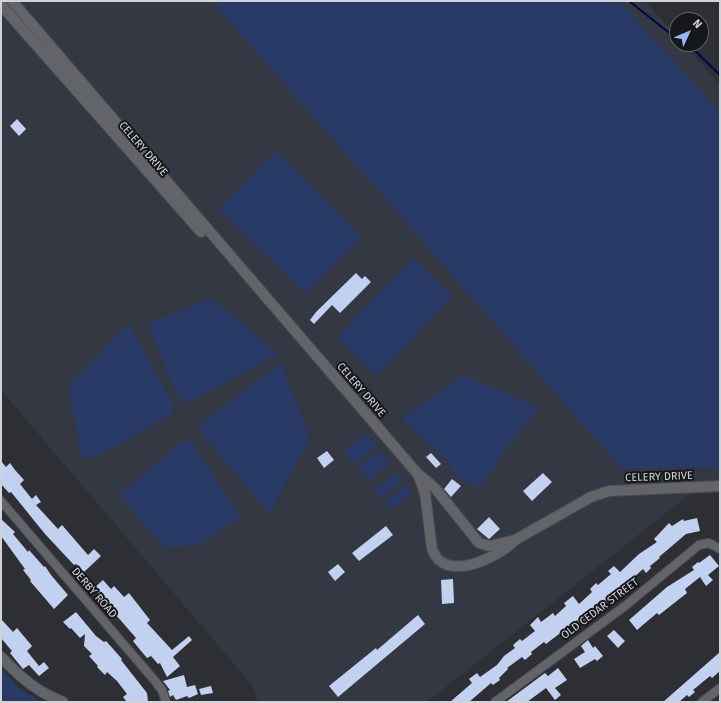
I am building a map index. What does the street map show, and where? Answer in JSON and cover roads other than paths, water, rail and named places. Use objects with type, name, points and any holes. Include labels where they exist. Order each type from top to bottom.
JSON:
[{"type":"street","name":"CELERY DRIVE","points":[[12,1],[417,473],[435,488],[478,543],[489,546],[515,540],[590,497],[609,491],[720,486]]},
{"type":"street","name":"CELERY DRIVE","points":[[1,5],[246,282],[271,304]]},
{"type":"street","name":"CELERY DRIVE","points":[[417,473],[424,493],[432,549],[435,557],[440,562],[451,566],[484,561],[508,548],[515,540]]},
{"type":"street","name":"DERBY ROAD","points":[[1,500],[156,681],[162,690],[166,702]]},
{"type":"street","name":"OLD CEDAR STREET","points":[[495,702],[625,606],[699,546],[709,543],[720,548]]},
{"type":"street","points":[[1,657],[16,674],[34,689],[63,702]]},
{"type":"street","points":[[702,702],[720,688]]},
{"type":"waterway","points":[[629,1],[669,33]]},
{"type":"waterway","points":[[696,52],[720,75]]}]
